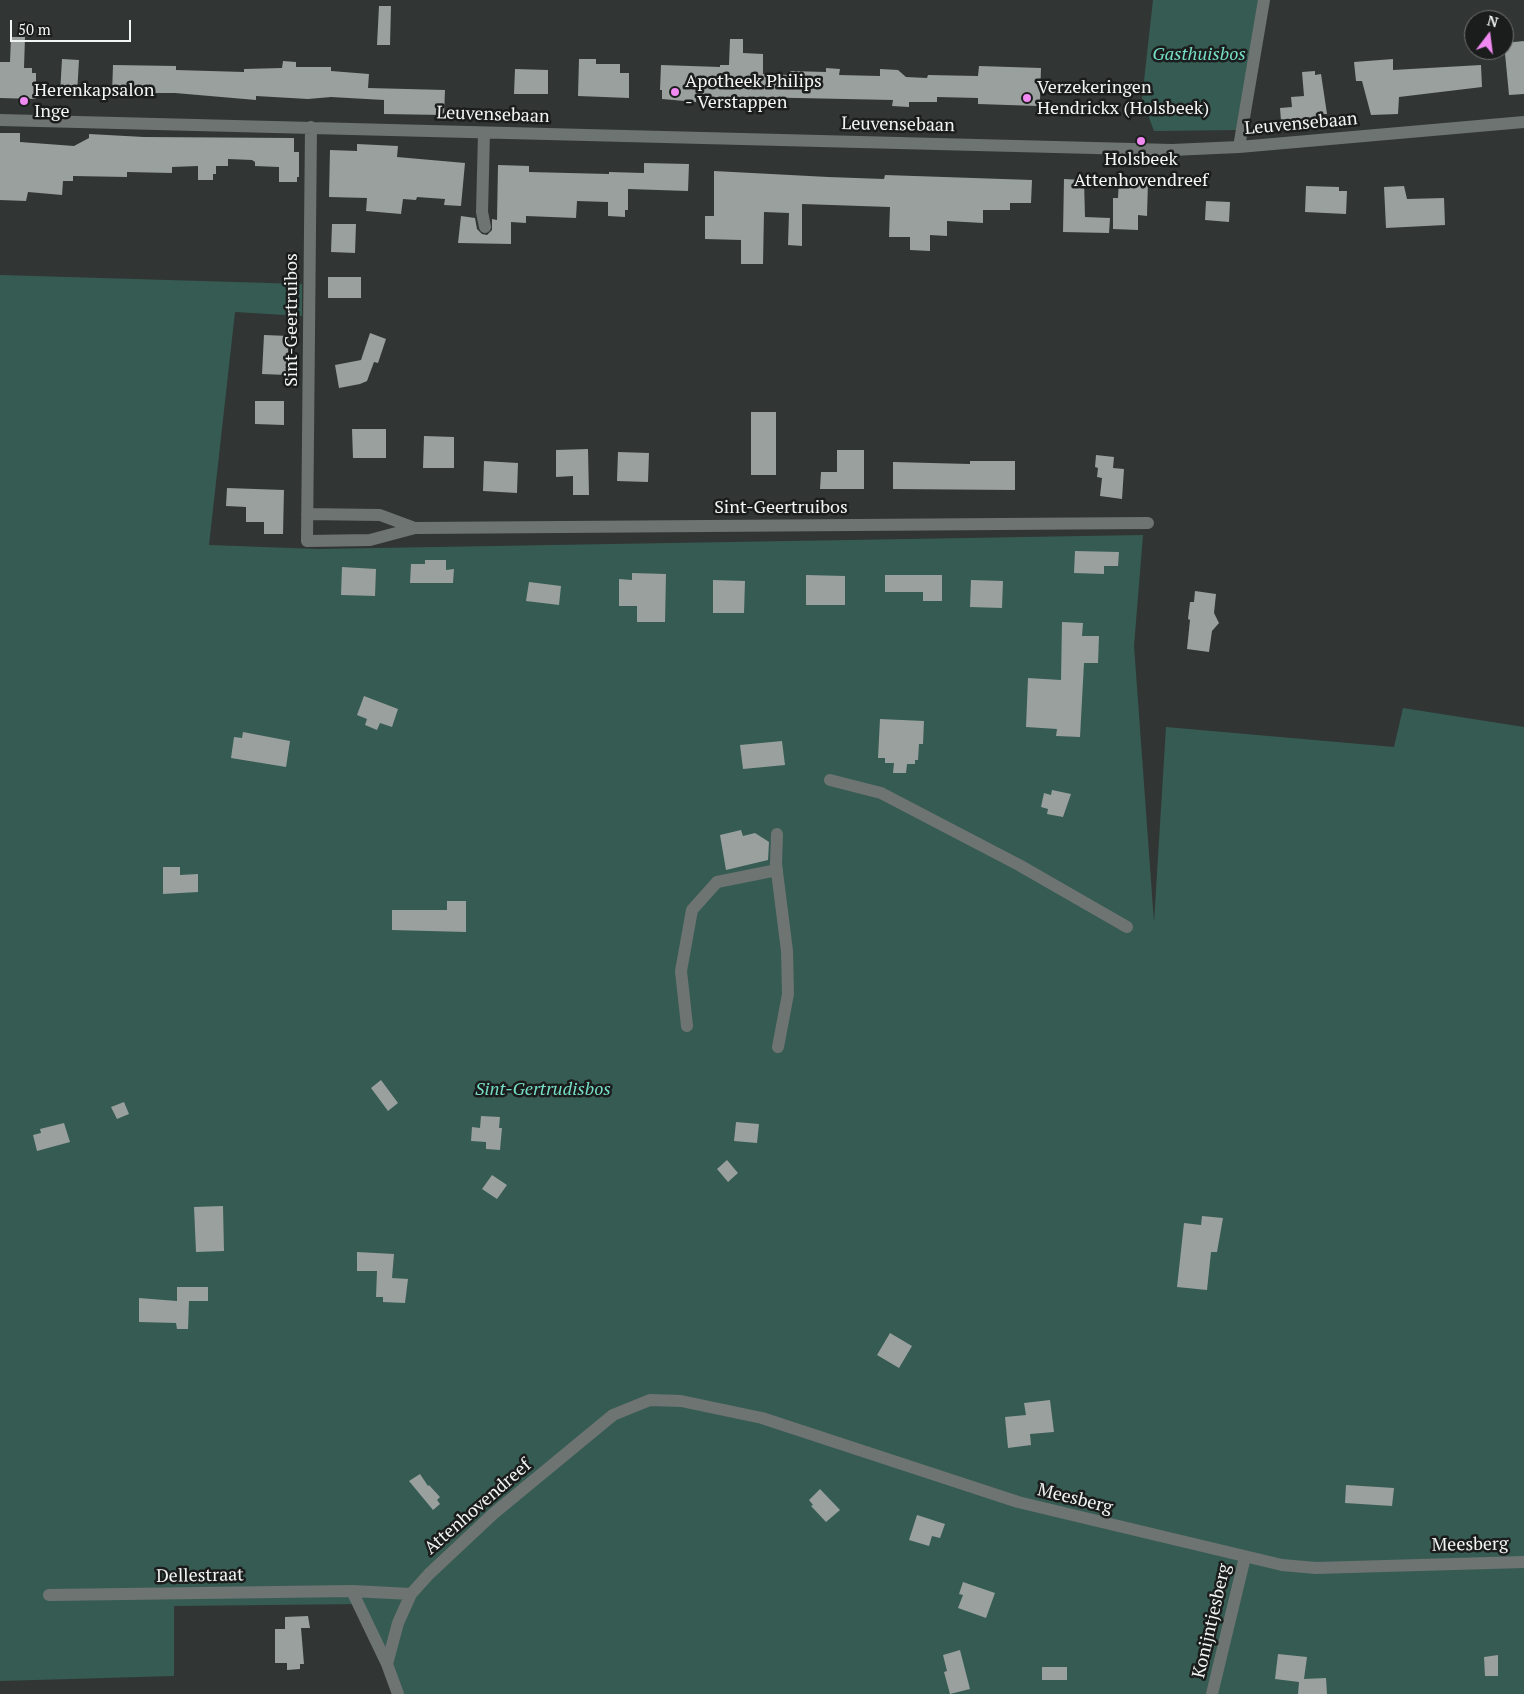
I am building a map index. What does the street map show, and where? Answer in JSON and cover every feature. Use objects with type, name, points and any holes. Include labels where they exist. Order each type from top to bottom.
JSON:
[{"type":"street","points":[[1239,147],[1264,0]]},
{"type":"street","name":"Leuvensebaan","points":[[0,120],[1172,150],[1239,147],[1524,122]]},
{"type":"street","name":"Sint-Geertruibos","points":[[311,127],[307,540],[370,540],[415,528],[1148,523]]},
{"type":"street","points":[[484,132],[482,212],[485,227]]},
{"type":"street","name":"Sint-Geertruibos","points":[[307,514],[380,515],[415,528]]},
{"type":"street","points":[[830,780],[881,794],[1019,865],[1127,927]]},
{"type":"street","points":[[777,834],[777,870],[786,951],[788,994],[778,1047]]},
{"type":"street","points":[[687,1026],[681,971],[692,910],[717,882],[777,870]]},
{"type":"street","name":"Meesberg","points":[[630,1406],[650,1400],[681,1401],[762,1418],[1018,1502],[1282,1565],[1316,1568],[1524,1562]]},
{"type":"street","name":"Attenhovendreef","points":[[387,1664],[398,1623],[411,1594],[429,1574],[493,1514],[613,1415],[630,1406]]},
{"type":"street","name":"Konijntjesberg","points":[[1212,1694],[1245,1557]]},
{"type":"street","points":[[352,1591],[387,1664],[398,1694]]},
{"type":"street","name":"Dellestraat","points":[[49,1595],[352,1591],[411,1594]]},
{"type":"green space","name":"Gasthuisbos","points":[[1153,0],[1260,0],[1239,130],[1154,131],[1142,99]]},
{"type":"green space","name":"Sint-Gertrudisbos","points":[[0,275],[302,284],[302,316],[235,312],[209,545],[317,549],[1143,535],[1134,646],[1154,922],[1166,727],[1394,747],[1403,708],[1524,727],[1524,1694],[402,1694],[362,1604],[174,1606],[174,1676],[0,1681]]},
{"type":"building","points":[[379,6],[391,6],[390,45],[377,45]]},
{"type":"building","points":[[11,37],[25,37],[24,68],[32,68],[32,73],[36,73],[36,99],[0,98],[0,62],[10,62]]},
{"type":"building","points":[[730,39],[743,39],[743,53],[763,54],[763,74],[790,75],[790,71],[826,72],[826,68],[840,69],[839,75],[880,76],[880,69],[898,70],[906,77],[927,78],[928,75],[978,76],[979,66],[1041,68],[1040,100],[1038,106],[978,104],[978,98],[937,97],[937,102],[909,102],[909,107],[892,106],[893,100],[749,97],[696,98],[696,102],[662,99],[662,90],[660,90],[661,65],[720,67],[720,65],[729,65]]},
{"type":"building","points":[[1524,41],[1524,94],[1509,95],[1506,60],[1514,60],[1514,42]]},
{"type":"building","points":[[62,59],[79,60],[77,94],[60,94]]},
{"type":"building","points":[[579,59],[596,59],[596,64],[620,64],[620,73],[629,73],[629,98],[578,96]]},
{"type":"building","points":[[1393,59],[1393,70],[1481,65],[1482,87],[1399,97],[1398,114],[1371,115],[1362,81],[1356,81],[1354,62]]},
{"type":"building","points":[[283,61],[296,62],[296,67],[331,67],[331,71],[369,74],[368,88],[445,90],[444,115],[384,114],[384,100],[256,96],[256,100],[175,93],[132,93],[132,96],[112,95],[113,65],[176,66],[176,70],[244,72],[244,69],[282,68]]},
{"type":"building","points":[[515,69],[548,70],[548,94],[514,94]]},
{"type":"building","points":[[1315,71],[1315,75],[1321,74],[1327,114],[1322,114],[1323,117],[1281,121],[1280,108],[1292,107],[1291,97],[1304,96],[1302,72]]},
{"type":"building","points":[[0,133],[20,133],[20,142],[74,146],[89,138],[89,134],[144,137],[294,138],[294,152],[299,152],[299,177],[297,177],[297,182],[279,182],[279,167],[255,166],[255,162],[252,160],[228,159],[228,166],[216,166],[216,174],[213,174],[213,180],[198,180],[198,166],[172,167],[172,173],[127,172],[127,177],[73,176],[73,181],[63,181],[62,195],[28,192],[26,201],[0,200]]},
{"type":"building","points":[[357,144],[398,146],[397,157],[465,163],[461,206],[444,205],[445,199],[417,197],[416,200],[403,199],[401,214],[366,211],[367,198],[329,197],[330,150],[357,151]]},
{"type":"building","points":[[644,163],[689,164],[688,191],[628,189],[628,210],[625,210],[625,217],[608,216],[608,202],[577,201],[576,218],[526,216],[526,223],[511,222],[511,244],[458,243],[461,216],[475,218],[477,229],[482,234],[487,235],[492,230],[492,219],[497,220],[498,165],[529,166],[529,172],[609,174],[609,172],[644,173]]},
{"type":"building","points":[[714,171],[884,179],[885,175],[1032,180],[1031,203],[1010,203],[1010,210],[983,210],[983,223],[947,221],[947,236],[930,235],[930,251],[910,250],[910,237],[889,237],[890,207],[802,204],[802,246],[788,245],[789,213],[764,212],[763,264],[741,264],[741,240],[705,239],[705,216],[714,216]]},
{"type":"building","points":[[1064,179],[1084,180],[1085,217],[1110,218],[1109,233],[1063,232]]},
{"type":"building","points":[[1119,180],[1148,181],[1147,216],[1138,215],[1138,230],[1113,229],[1113,198],[1118,198]]},
{"type":"building","points":[[1306,186],[1339,187],[1339,191],[1347,191],[1346,214],[1305,212]]},
{"type":"building","points":[[1404,186],[1407,199],[1444,198],[1445,225],[1386,228],[1384,187]]},
{"type":"building","points":[[1206,201],[1230,202],[1229,222],[1205,220]]},
{"type":"building","points":[[332,224],[356,224],[355,253],[331,252]]},
{"type":"building","points":[[328,277],[361,277],[361,298],[328,298]]},
{"type":"building","points":[[370,333],[386,339],[378,363],[374,362],[367,381],[339,388],[335,365],[361,360]]},
{"type":"building","points":[[264,335],[289,336],[287,375],[262,374]]},
{"type":"building","points":[[255,401],[284,401],[284,425],[255,424]]},
{"type":"building","points":[[751,412],[776,412],[776,475],[751,475]]},
{"type":"building","points":[[352,429],[386,429],[386,458],[353,458]]},
{"type":"building","points":[[424,436],[454,437],[454,468],[423,468]]},
{"type":"building","points":[[588,449],[589,495],[573,495],[573,476],[556,477],[556,450]]},
{"type":"building","points":[[837,450],[864,450],[864,489],[820,489],[821,472],[837,472]]},
{"type":"building","points":[[618,452],[649,453],[648,482],[617,481]]},
{"type":"building","points":[[1096,455],[1114,457],[1113,468],[1124,469],[1122,499],[1100,496],[1102,478],[1097,477],[1098,468],[1095,467]]},
{"type":"building","points":[[484,461],[518,463],[517,493],[483,491]]},
{"type":"building","points":[[970,461],[1015,461],[1015,490],[893,489],[893,462],[970,464]]},
{"type":"building","points":[[227,488],[284,490],[283,534],[264,534],[264,522],[246,522],[246,507],[226,506]]},
{"type":"building","points":[[1075,551],[1119,552],[1118,566],[1104,566],[1104,574],[1074,573]]},
{"type":"building","points":[[425,560],[446,560],[446,570],[454,569],[453,583],[410,583],[411,564],[425,564]]},
{"type":"building","points":[[342,567],[376,569],[375,596],[341,595]]},
{"type":"building","points":[[632,573],[666,574],[665,622],[637,622],[637,606],[619,606],[619,579],[632,580]]},
{"type":"building","points":[[806,575],[845,576],[845,605],[806,605]]},
{"type":"building","points":[[885,575],[942,575],[942,601],[923,601],[923,592],[885,592]]},
{"type":"building","points":[[713,580],[745,581],[744,613],[713,613]]},
{"type":"building","points":[[971,580],[1003,581],[1002,608],[970,607]]},
{"type":"building","points":[[529,582],[561,586],[559,605],[526,601]]},
{"type":"building","points":[[1195,591],[1216,594],[1214,613],[1219,623],[1212,631],[1209,652],[1187,649],[1190,602],[1194,602]]},
{"type":"building","points":[[1062,622],[1083,623],[1082,636],[1099,636],[1098,663],[1084,663],[1080,737],[1056,736],[1057,729],[1026,727],[1028,678],[1061,680]]},
{"type":"building","points":[[364,696],[398,709],[392,727],[380,723],[377,730],[365,725],[367,719],[357,715]]},
{"type":"building","points":[[880,719],[924,721],[923,744],[919,744],[918,760],[915,760],[915,764],[907,764],[906,773],[893,773],[894,763],[885,763],[885,758],[878,758]]},
{"type":"building","points":[[243,732],[290,741],[286,767],[231,758],[234,737],[242,738]]},
{"type":"building","points":[[782,741],[785,765],[743,769],[740,745]]},
{"type":"building","points":[[1052,790],[1071,794],[1063,817],[1047,814],[1048,809],[1041,807],[1044,793],[1051,795]]},
{"type":"building","points":[[741,830],[743,836],[755,833],[769,842],[768,860],[726,870],[720,835]]},
{"type":"building","points":[[163,867],[180,867],[180,875],[198,874],[198,892],[163,894]]},
{"type":"building","points":[[447,901],[466,901],[466,932],[392,930],[392,910],[447,910]]},
{"type":"building","points":[[381,1080],[398,1103],[388,1111],[371,1088]]},
{"type":"building","points":[[124,1102],[129,1114],[117,1119],[111,1107]]},
{"type":"building","points":[[481,1116],[500,1117],[499,1128],[502,1128],[500,1150],[486,1149],[486,1142],[471,1141],[472,1127],[480,1128]]},
{"type":"building","points":[[736,1122],[759,1124],[757,1143],[734,1141]]},
{"type":"building","points":[[64,1123],[70,1142],[37,1151],[33,1135],[41,1133],[40,1129]]},
{"type":"building","points":[[727,1160],[738,1173],[728,1182],[717,1169]]},
{"type":"building","points":[[492,1175],[507,1185],[497,1199],[482,1189]]},
{"type":"building","points":[[223,1206],[224,1251],[196,1252],[194,1207]]},
{"type":"building","points":[[1202,1216],[1223,1218],[1217,1252],[1211,1252],[1207,1290],[1177,1287],[1184,1223],[1201,1225]]},
{"type":"building","points":[[357,1252],[394,1254],[392,1278],[408,1279],[405,1303],[383,1302],[383,1297],[376,1297],[377,1271],[357,1271]]},
{"type":"building","points":[[177,1287],[208,1287],[208,1301],[189,1301],[188,1329],[177,1329],[176,1323],[139,1322],[139,1298],[177,1301]]},
{"type":"building","points":[[890,1333],[912,1346],[899,1368],[877,1355]]},
{"type":"building","points":[[1050,1400],[1054,1432],[1030,1434],[1031,1445],[1008,1448],[1005,1417],[1026,1415],[1024,1403]]},
{"type":"building","points":[[420,1474],[428,1486],[440,1497],[437,1500],[440,1504],[433,1510],[409,1481]]},
{"type":"building","points":[[1346,1485],[1394,1488],[1392,1506],[1345,1503]]},
{"type":"building","points":[[820,1489],[840,1510],[826,1522],[811,1506],[813,1505],[809,1500]]},
{"type":"building","points":[[917,1515],[945,1524],[940,1538],[932,1536],[929,1546],[909,1540]]},
{"type":"building","points":[[963,1582],[995,1593],[986,1618],[958,1608],[963,1595],[959,1594]]},
{"type":"building","points":[[308,1616],[310,1628],[301,1628],[304,1664],[300,1664],[300,1669],[287,1670],[287,1663],[275,1663],[275,1629],[285,1629],[285,1617]]},
{"type":"building","points":[[960,1650],[970,1689],[950,1694],[944,1672],[947,1671],[943,1655]]},
{"type":"building","points":[[1278,1654],[1307,1657],[1304,1679],[1326,1678],[1327,1694],[1298,1694],[1299,1682],[1275,1679]]},
{"type":"building","points":[[1498,1655],[1498,1676],[1485,1676],[1484,1657]]},
{"type":"building","points":[[1042,1667],[1067,1667],[1067,1680],[1042,1680]]},
{"type":"place","name":"Apotheek Philips - Verstappen","points":[[675,92]]},
{"type":"place","name":"Verzekeringen Hendrickx (Holsbeek)","points":[[1027,98]]},
{"type":"place","name":"Herenkapsalon Inge","points":[[24,101]]},
{"type":"place","name":"Holsbeek Attenhovendreef","points":[[1141,141]]}]
